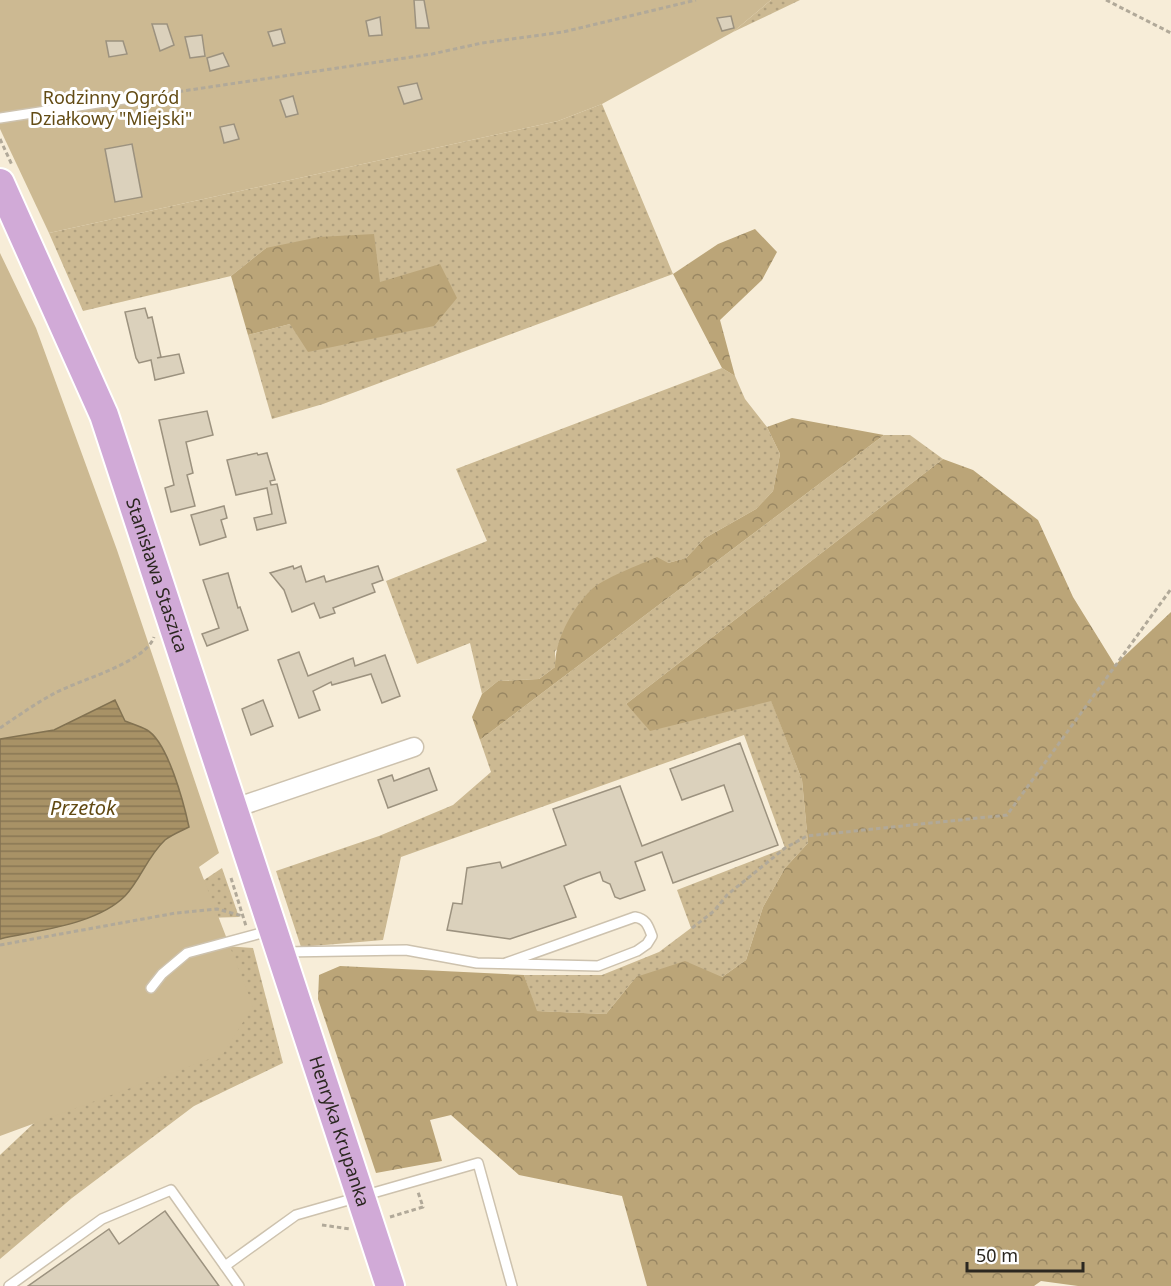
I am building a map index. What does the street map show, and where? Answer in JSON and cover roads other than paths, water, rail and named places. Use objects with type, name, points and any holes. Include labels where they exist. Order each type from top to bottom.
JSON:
[{"type":"main road","name":"Stanisława Staszica","points":[[0,183],[104,415],[282,953]]},
{"type":"main road","name":"Henryka Krupanka","points":[[282,953],[390,1286]]},
{"type":"street","points":[[235,808],[414,747]]},
{"type":"lane","points":[[0,118],[137,97]]},
{"type":"lane","points":[[151,988],[162,974],[188,953],[406,950],[477,963],[598,966],[637,951],[647,944],[652,936],[648,924],[642,918],[634,917],[506,963]]},
{"type":"lane","points":[[225,1266],[296,1215],[478,1163],[512,1286]]},
{"type":"lane","points":[[9,1286],[102,1219],[171,1190],[239,1286]]},
{"type":"water","name":"Przetok","points":[[115,700],[125,721],[147,730],[162,747],[174,774],[189,827],[165,840],[153,854],[131,889],[113,906],[99,914],[66,925],[0,939],[0,739],[54,730]]},
{"type":"park label","name":"Rodzinny Ogród Działkowy \"Miejski\"","points":[[111,108]]}]
